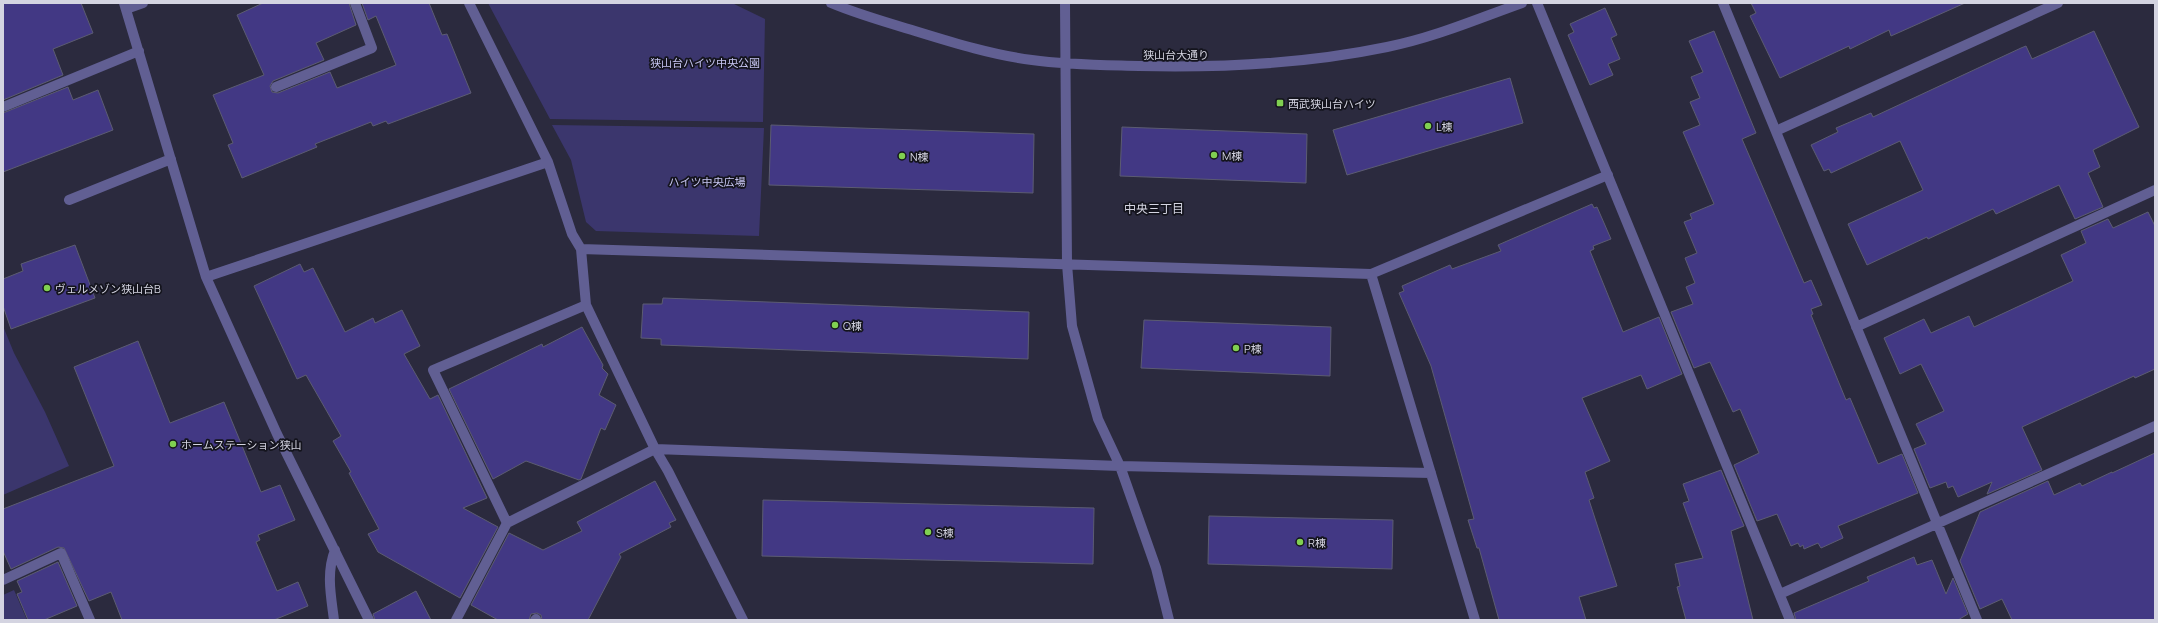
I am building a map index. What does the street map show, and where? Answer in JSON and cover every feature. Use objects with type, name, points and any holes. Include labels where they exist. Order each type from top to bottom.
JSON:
[{"type":"street","points":[[143,3],[125,6],[206,277],[277,434],[369,620]]},
{"type":"street","points":[[276,87],[372,48],[355,3]]},
{"type":"street","points":[[469,3],[548,162],[572,234],[581,249],[586,305],[655,449],[668,471],[743,620]]},
{"type":"street","name":"狭山台大通り","points":[[831,3],[848,11],[947,41],[1016,58],[1066,64],[1179,67],[1273,63],[1336,56],[1388,47],[1443,32],[1522,3]]},
{"type":"street","points":[[1065,3],[1067,264],[1072,326],[1083,372],[1098,419],[1120,466],[1156,568],[1169,620]]},
{"type":"street","points":[[1537,3],[1790,620]]},
{"type":"street","points":[[1723,3],[1977,620]]},
{"type":"street","points":[[1776,131],[2058,3]]},
{"type":"street","points":[[3,107],[139,51]]},
{"type":"street","points":[[69,200],[171,158]]},
{"type":"street","points":[[206,277],[548,162]]},
{"type":"street","points":[[581,249],[1371,274],[1608,175]]},
{"type":"street","points":[[1856,327],[2155,190]]},
{"type":"street","points":[[1371,274],[1475,620]]},
{"type":"street","points":[[507,523],[433,370],[586,305]]},
{"type":"street","points":[[1780,594],[1938,525],[2155,426]]},
{"type":"street","points":[[456,620],[507,523],[655,449],[1120,466],[1431,473]]},
{"type":"street","points":[[334,620],[329,577],[330,562],[335,550]]},
{"type":"street","points":[[3,580],[61,553],[90,620]]},
{"type":"green space","name":"狭山台ハイツ中央公園","points":[[488,3],[732,3],[765,19],[763,122],[550,119]]},
{"type":"green space","name":"ハイツ中央広場","points":[[552,125],[764,128],[759,236],[596,231],[586,222],[571,160]]},
{"type":"green space","points":[[3,326],[14,353],[45,412],[69,466],[3,495]]},
{"type":"green space","points":[[14,590],[27,620],[3,620],[3,595]]},
{"type":"building","points":[[3,3],[81,3],[93,33],[53,49],[63,75],[3,100]]},
{"type":"building","points":[[263,3],[349,3],[356,25],[316,43],[324,60],[273,81],[270,86],[272,92],[278,93],[330,72],[337,88],[396,65],[376,16],[368,20],[362,3],[429,3],[442,35],[447,34],[471,93],[388,124],[386,121],[373,126],[371,122],[315,144],[317,147],[242,178],[228,145],[233,143],[213,95],[264,75],[237,15]]},
{"type":"building","points":[[1751,3],[1965,3],[1891,36],[1889,30],[1850,49],[1849,46],[1780,78],[1750,16],[1756,13]]},
{"type":"building","points":[[1605,8],[1617,35],[1611,38],[1620,59],[1608,64],[1613,75],[1590,85],[1568,35],[1574,32],[1570,24]]},
{"type":"building","points":[[1714,31],[1756,133],[1742,139],[1804,283],[1811,280],[1822,305],[1811,309],[1813,314],[1811,315],[1846,400],[1850,398],[1878,464],[1902,454],[1918,493],[1838,526],[1843,538],[1821,548],[1818,543],[1804,549],[1803,545],[1800,547],[1798,543],[1791,546],[1777,514],[1757,521],[1734,465],[1759,453],[1740,409],[1733,412],[1710,362],[1694,368],[1671,312],[1693,304],[1686,287],[1695,283],[1685,258],[1697,253],[1684,222],[1692,219],[1690,214],[1714,204],[1683,132],[1700,125],[1690,102],[1700,98],[1691,77],[1703,72],[1689,41]]},
{"type":"building","points":[[2094,31],[2139,127],[2093,150],[2100,167],[2088,173],[2103,207],[2075,219],[2059,185],[1996,214],[1993,209],[1928,239],[1927,237],[1867,265],[1848,224],[1923,190],[1900,141],[1831,173],[1829,169],[1824,171],[1811,145],[1838,132],[1836,128],[1871,113],[1873,117],[2021,48],[2026,46],[2032,59]]},
{"type":"building","name":"L棟","points":[[1510,78],[1523,123],[1347,175],[1333,130]]},
{"type":"building","points":[[68,87],[73,100],[98,90],[113,130],[3,172],[3,113]]},
{"type":"building","name":"N棟","points":[[771,125],[1034,134],[1033,193],[769,185]]},
{"type":"building","name":"M棟","points":[[1122,127],[1307,134],[1306,183],[1120,176]]},
{"type":"building","points":[[1592,204],[1594,208],[1597,207],[1611,239],[1593,246],[1594,249],[1590,251],[1623,332],[1659,317],[1682,374],[1647,389],[1641,375],[1582,398],[1610,461],[1585,472],[1594,498],[1589,500],[1617,586],[1579,597],[1586,620],[1499,620],[1479,548],[1477,548],[1468,520],[1474,519],[1431,366],[1399,293],[1404,291],[1402,286],[1450,265],[1452,269],[1501,251],[1498,245]]},
{"type":"building","points":[[2148,212],[2155,226],[2155,369],[2135,378],[2134,376],[2022,427],[2042,470],[1987,494],[1992,482],[1958,497],[1953,486],[1948,488],[1946,482],[1930,488],[1914,449],[1926,444],[1916,424],[1944,411],[1921,364],[1900,374],[1884,338],[1924,319],[1931,333],[1969,316],[1974,327],[2073,281],[2061,255],[2086,243],[2081,231],[2108,219],[2113,228]]},
{"type":"building","name":"ヴェルメゾン狭山台B","points":[[75,245],[95,298],[11,329],[3,306],[3,279],[23,271],[21,264]]},
{"type":"building","points":[[300,264],[304,272],[313,268],[345,332],[373,318],[375,323],[402,310],[420,346],[404,354],[430,399],[438,395],[487,498],[463,508],[498,527],[460,598],[378,552],[368,534],[379,529],[349,473],[351,472],[333,441],[341,436],[306,375],[297,379],[254,286]]},
{"type":"building","name":"Q棟","points":[[663,298],[1029,312],[1028,359],[661,345],[661,339],[641,338],[643,304],[662,304]]},
{"type":"building","name":"P棟","points":[[1144,320],[1331,327],[1330,376],[1141,368]]},
{"type":"building","points":[[582,327],[603,365],[602,368],[608,374],[599,395],[616,405],[605,430],[601,428],[581,479],[579,480],[526,461],[493,479],[449,389],[542,344],[543,347]]},
{"type":"building","points":[[138,341],[170,423],[224,402],[261,492],[280,485],[295,520],[258,535],[260,540],[256,542],[277,591],[298,582],[308,606],[274,620],[122,620],[111,592],[89,601],[64,548],[58,547],[11,569],[3,551],[3,509],[114,466],[74,367]]},
{"type":"building","points":[[2155,453],[2155,620],[2012,620],[2002,599],[1980,609],[1960,561],[1980,512],[2048,481],[2054,495],[2080,483],[2082,486]]},
{"type":"building","points":[[1721,470],[1744,526],[1731,531],[1753,620],[1686,620],[1677,587],[1680,586],[1675,564],[1703,558],[1683,503],[1689,501],[1683,484]]},
{"type":"building","points":[[655,481],[676,520],[669,523],[671,527],[619,554],[621,557],[588,620],[542,620],[541,615],[537,613],[531,614],[529,620],[498,620],[471,605],[509,533],[543,550],[582,531],[577,522]]},
{"type":"building","name":"S棟","points":[[763,500],[1094,508],[1093,564],[762,556]]},
{"type":"building","name":"R棟","points":[[1209,516],[1393,520],[1392,569],[1208,564]]},
{"type":"building","points":[[1914,557],[1917,565],[1932,560],[1946,594],[1953,578],[1968,614],[1958,620],[1796,620],[1794,613],[1869,581],[1867,577]]},
{"type":"building","points":[[58,562],[77,606],[44,620],[28,620],[17,594],[22,592],[17,581]]},
{"type":"building","points":[[416,591],[431,620],[375,620],[373,614]]},
{"type":"place","name":"西武狭山台ハイツ","points":[[1280,103]]},
{"type":"place","name":"L棟","points":[[1428,126]]},
{"type":"place","name":"M棟","points":[[1214,155]]},
{"type":"place","name":"N棟","points":[[902,156]]},
{"type":"place","name":"ヴェルメゾン狭山台B","points":[[47,288]]},
{"type":"place","name":"Q棟","points":[[835,325]]},
{"type":"place","name":"P棟","points":[[1236,348]]},
{"type":"place","name":"ホームステーション狭山","points":[[173,444]]},
{"type":"place","name":"S棟","points":[[928,532]]},
{"type":"place","name":"R棟","points":[[1300,542]]},
{"type":"district","name":"中央三丁目","points":[[1154,208]]}]
